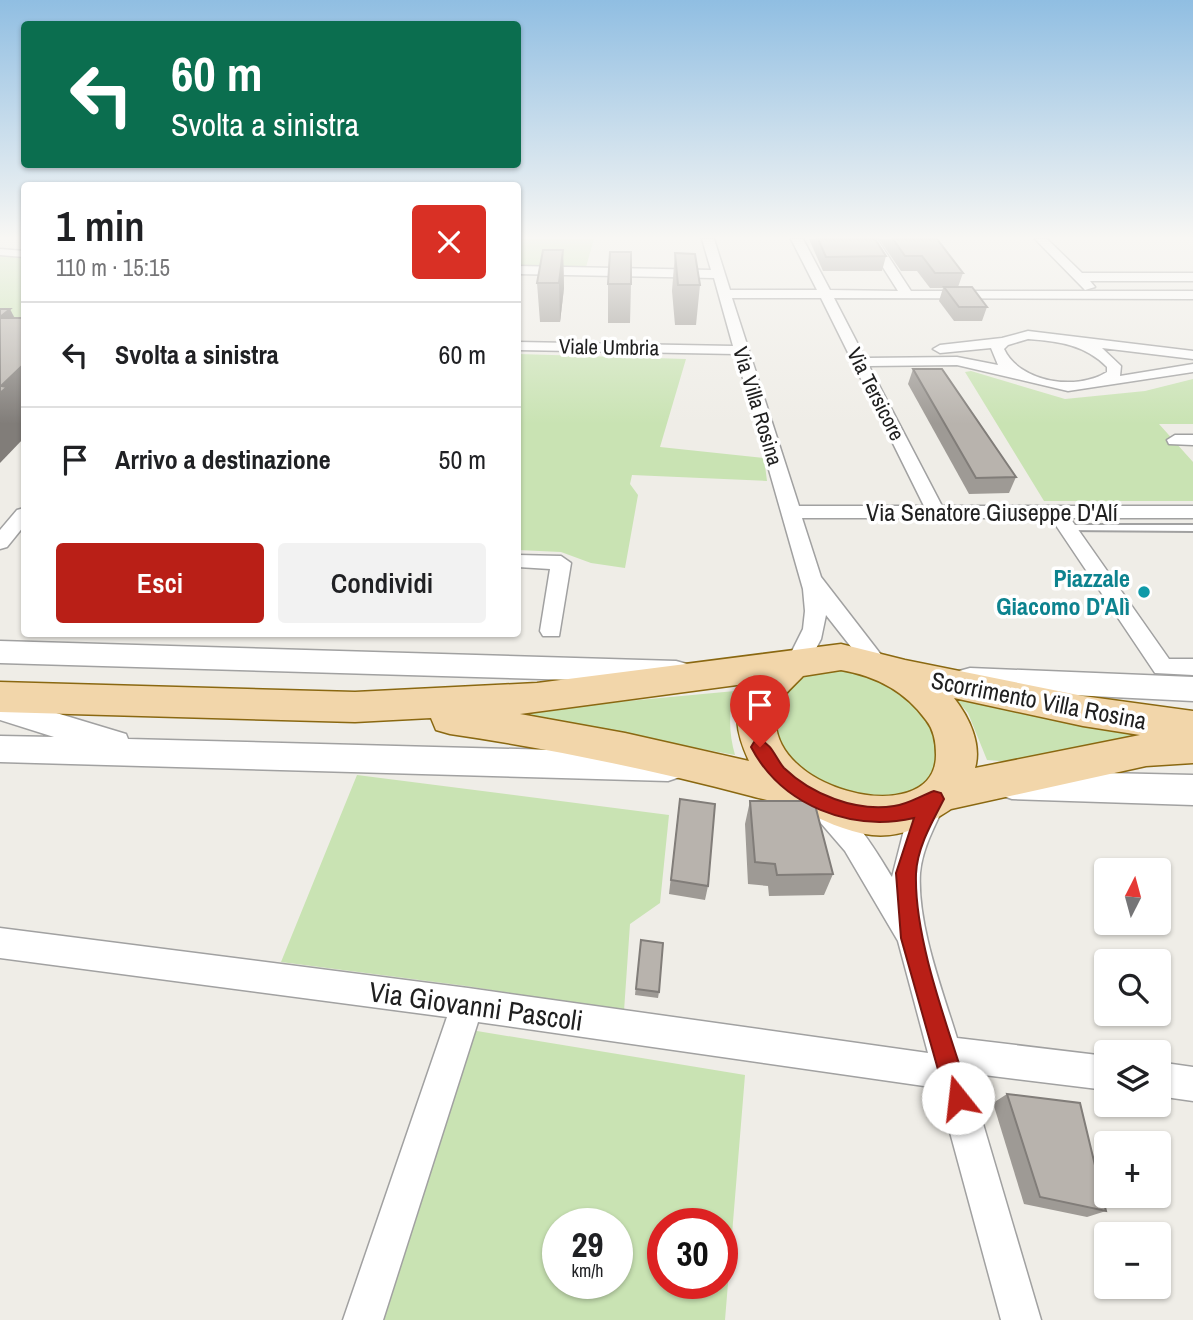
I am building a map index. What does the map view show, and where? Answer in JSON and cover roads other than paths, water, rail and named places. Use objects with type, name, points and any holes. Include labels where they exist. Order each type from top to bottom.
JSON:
[{"type":"main road","points":[[0,697],[355,707],[537,698],[739,673],[841,657],[893,669],[924,691],[951,724],[957,742],[958,761],[952,778],[938,796],[915,809],[891,815],[837,809],[807,796],[712,768],[508,726],[355,707]]},
{"type":"main road","points":[[794,665],[770,680],[757,699],[754,722],[760,747],[777,772],[807,796]]},
{"type":"main road","name":"Scorrimento Villa Rosina","points":[[893,669],[1083,711],[1193,727]]},
{"type":"main road","name":"Scorrimento Villa Rosina","points":[[938,796],[1146,750],[1193,747]]},
{"type":"street","name":"Via Villa Rosina","points":[[727,301],[810,574],[816,606],[814,636],[794,665]]},
{"type":"street","name":"Via Tersicore","points":[[828,301],[936,512]]},
{"type":"street","name":"Viale Umbria","points":[[521,335],[536,340],[740,344]]},
{"type":"street","points":[[856,355],[949,349],[1003,342],[1028,335],[1193,355]]},
{"type":"street","points":[[1063,339],[1096,350],[1114,366],[1114,374],[1096,385]]},
{"type":"street","name":"Viale Umbria","points":[[521,345],[536,340]]},
{"type":"street","points":[[1003,342],[997,349],[998,357],[1022,375]]},
{"type":"street","points":[[856,355],[957,361],[1059,386],[1096,385],[1193,368]]},
{"type":"street","name":"Via Senatore Giuseppe D'Alí","points":[[790,512],[936,512],[1062,520],[1193,512]]},
{"type":"street","points":[[0,543],[21,518]]},
{"type":"street","points":[[1062,520],[1163,667],[1193,667]]},
{"type":"street","points":[[0,543],[21,544]]},
{"type":"street","points":[[521,561],[561,563],[551,631]]},
{"type":"street","name":"Via Villa Rosina","points":[[810,574],[838,616],[893,669]]},
{"type":"street","points":[[0,652],[739,673]]},
{"type":"street","points":[[893,669],[1193,689]]},
{"type":"street","points":[[0,708],[153,755]]},
{"type":"street","points":[[0,750],[712,768]]},
{"type":"street","points":[[984,784],[1193,790]]},
{"type":"street","points":[[807,796],[855,842],[912,938]]},
{"type":"street","points":[[938,796],[918,830],[906,873],[912,938],[1021,1320]]},
{"type":"street","name":"Via Giovanni Pascoli","points":[[0,943],[948,1063],[1094,1072]]},
{"type":"street","points":[[363,1320],[468,1004]]},
{"type":"street","points":[[1171,1081],[1193,1084]]},
{"type":"lane","points":[[1062,520],[1193,528]]},
{"type":"place","name":"Piazzale Giacomo D'Alì","points":[[1144,592]]}]
